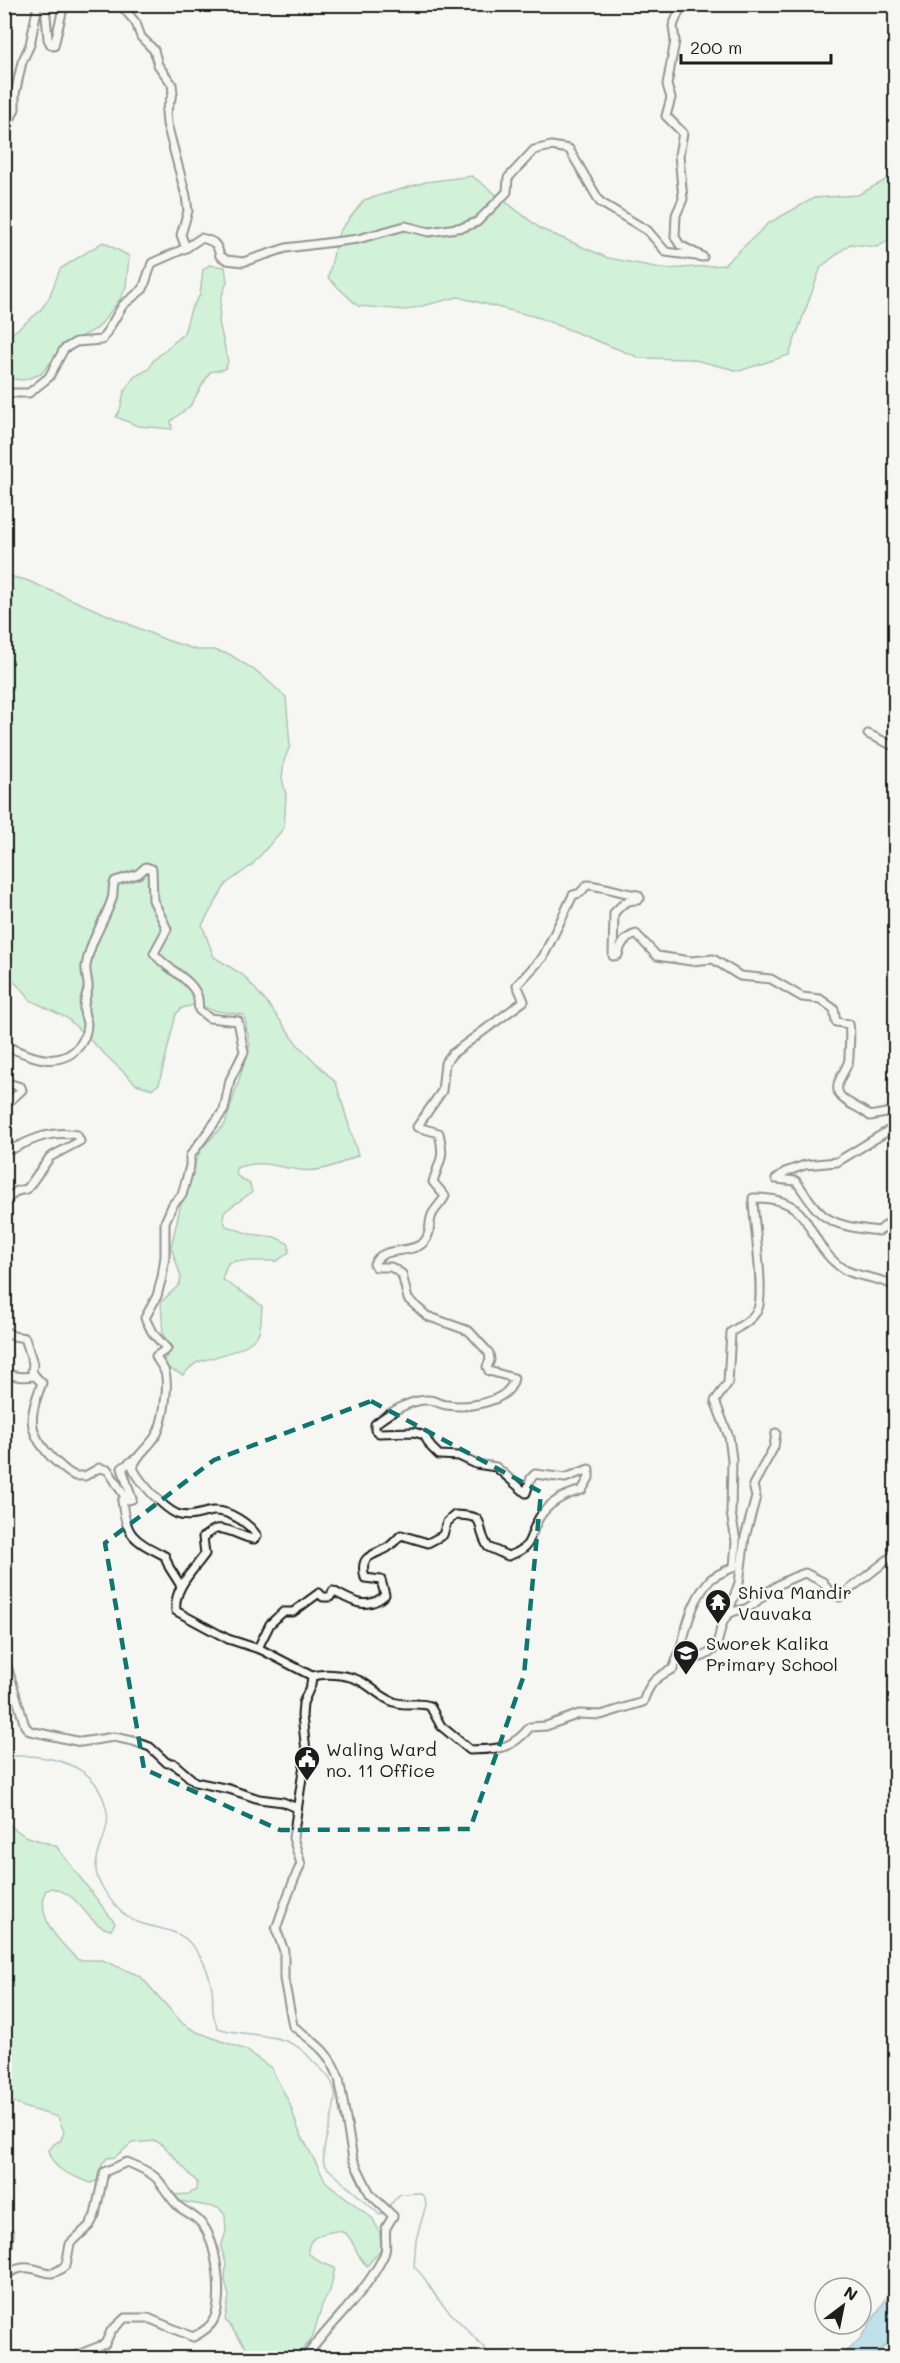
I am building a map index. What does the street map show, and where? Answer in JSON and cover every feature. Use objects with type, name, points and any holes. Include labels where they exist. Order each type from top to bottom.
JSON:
[{"type":"street","points":[[4,134],[15,110],[15,94],[22,62],[30,45],[38,4]]},
{"type":"street","points":[[45,4],[48,39],[54,46],[64,4]]},
{"type":"street","points":[[120,4],[135,23],[141,37],[154,50],[158,65],[172,84],[173,93],[166,112],[166,124],[187,203],[188,211],[182,235],[186,248]]},
{"type":"street","points":[[4,393],[29,393],[49,377],[64,349],[76,342],[102,340],[123,305],[143,290],[152,264],[186,248],[201,238],[213,240],[218,245],[220,256],[227,260],[243,262],[286,248],[358,239],[405,226],[429,231],[464,227],[477,222],[507,192],[508,178],[534,150],[551,146],[569,149],[600,202],[648,231],[666,252],[703,257],[680,245],[675,237],[676,215],[683,199],[680,155],[684,134],[666,116],[671,98],[667,85],[675,41],[673,26],[682,4]]},
{"type":"street","points":[[868,734],[896,747]]},
{"type":"street","points":[[4,1045],[40,1059],[61,1059],[76,1051],[84,1040],[87,1024],[84,999],[88,987],[85,975],[93,936],[103,923],[113,896],[115,881],[138,874],[146,867],[152,868],[153,900],[167,929],[154,954],[188,983],[197,996],[200,1010],[209,1018],[238,1021],[244,1052],[230,1080],[224,1110],[190,1156],[190,1166],[182,1195],[173,1204],[165,1222],[165,1256],[162,1277],[157,1296],[145,1317],[152,1332],[167,1349],[156,1356],[166,1379],[165,1411],[157,1434],[135,1460],[122,1468],[132,1500],[123,1500]]},
{"type":"street","points":[[258,1648],[270,1624],[283,1612],[293,1612],[319,1593],[323,1597],[330,1597],[333,1591],[352,1603],[360,1604],[380,1599],[385,1595],[381,1580],[365,1578],[364,1560],[392,1544],[401,1535],[428,1543],[443,1536],[447,1522],[455,1515],[474,1516],[478,1520],[488,1546],[508,1556],[528,1545],[539,1519],[551,1505],[562,1496],[582,1490],[589,1478],[589,1469],[565,1478],[535,1474],[531,1478],[526,1493],[496,1467],[476,1464],[459,1456],[439,1455],[431,1447],[424,1434],[375,1430],[375,1424],[398,1408],[430,1400],[444,1405],[466,1407],[488,1403],[504,1392],[513,1382],[514,1377],[489,1371],[487,1367],[490,1360],[489,1353],[470,1331],[427,1316],[408,1299],[402,1274],[390,1267],[376,1267],[374,1264],[379,1256],[414,1249],[429,1234],[432,1215],[445,1196],[433,1182],[441,1164],[442,1153],[439,1133],[417,1127],[442,1091],[445,1063],[452,1054],[524,1001],[517,985],[543,957],[573,895],[580,893],[587,885],[602,886],[625,894],[638,895],[640,898],[630,899],[614,913],[613,956],[618,955],[620,945],[628,937],[636,934],[657,956],[691,961],[713,959],[740,976],[771,980],[802,997],[820,999],[834,1009],[836,1022],[849,1024],[849,1059],[838,1087],[840,1095],[850,1104],[862,1107],[870,1116],[891,1112],[896,1108]]},
{"type":"street","points":[[4,1082],[21,1087],[22,1090],[11,1100],[4,1101]]},
{"type":"street","points":[[896,1126],[837,1162],[805,1165],[785,1172],[776,1179],[796,1181],[814,1206],[827,1218],[857,1228],[879,1231],[896,1217]]},
{"type":"street","points":[[4,1140],[12,1149],[44,1135],[62,1132],[77,1136],[80,1141],[50,1157],[27,1188],[17,1191],[4,1202]]},
{"type":"street","points":[[135,1460],[133,1468],[142,1484],[177,1514],[193,1516],[215,1511],[227,1514],[254,1530],[257,1536],[254,1539],[247,1538],[233,1532],[216,1529],[203,1537],[205,1554],[181,1586],[175,1602],[176,1611],[228,1639],[258,1648],[312,1676],[329,1674],[360,1680],[392,1702],[406,1706],[423,1703],[430,1706],[441,1726],[470,1750],[502,1749],[519,1740],[530,1727],[546,1726],[579,1714],[601,1715],[643,1702],[648,1687],[656,1677],[673,1669],[679,1656],[683,1630],[710,1580],[734,1568],[736,1541],[731,1513],[732,1459],[729,1437],[715,1401],[728,1383],[731,1332],[748,1321],[759,1310],[758,1236],[753,1214],[753,1198],[775,1198],[797,1209],[813,1230],[824,1252],[841,1268],[896,1287]]},
{"type":"street","points":[[4,1330],[13,1336],[25,1338],[33,1363],[32,1371],[42,1383],[33,1406],[33,1428],[39,1443],[71,1475],[81,1477],[99,1468],[108,1470],[125,1497],[123,1500],[125,1523],[132,1537],[165,1556],[181,1586]]},
{"type":"street","points":[[4,1371],[9,1375],[35,1376]]},
{"type":"street","points":[[679,1656],[691,1659],[709,1653],[716,1645],[739,1583],[745,1537],[756,1497],[753,1485],[774,1447],[776,1433]]},
{"type":"street","points":[[727,1616],[735,1610],[746,1610],[772,1589],[805,1573],[824,1582],[828,1590],[840,1597],[896,1553]]},
{"type":"street","points":[[4,1656],[25,1726],[30,1731],[81,1742],[114,1737],[133,1741],[150,1747],[167,1763],[173,1763],[195,1782],[229,1789],[259,1799],[283,1802],[297,1808]]},
{"type":"street","points":[[305,2358],[321,2336],[353,2302],[380,2262],[385,2253],[386,2229],[393,2216],[370,2194],[353,2158],[339,2078],[335,2068],[325,2051],[293,2026],[284,1980],[284,1951],[276,1929],[289,1887],[302,1864],[292,1839],[306,1751],[302,1716],[303,1703],[311,1685],[312,1676]]},
{"type":"street","points":[[4,2275],[16,2269],[29,2268],[54,2274],[66,2265],[70,2244],[90,2225],[95,2215],[104,2172],[127,2162],[138,2166],[157,2179],[176,2204],[200,2222],[210,2237],[218,2276],[219,2299],[214,2320],[202,2332],[193,2337],[148,2318],[125,2318],[111,2331],[105,2344],[72,2357],[59,2358]]},
{"type":"street","points":[[4,2234],[9,2234],[8,2246],[4,2255]]},
{"type":"highlighted area","points":[[371,1401],[541,1492],[524,1675],[470,1829],[280,1830],[144,1769],[105,1543],[214,1460]]},
{"type":"green space","points":[[895,175],[895,237],[877,247],[850,244],[821,267],[789,355],[739,371],[691,359],[640,358],[540,318],[458,297],[406,310],[358,306],[328,278],[339,232],[364,200],[426,182],[472,176],[541,229],[608,258],[666,269],[724,265],[769,223],[814,198],[858,195]]},
{"type":"green space","points":[[103,242],[129,256],[126,287],[121,298],[98,328],[65,345],[41,374],[24,380],[12,379],[5,371],[5,339],[39,312],[49,298],[60,269]]},
{"type":"green space","points":[[209,265],[225,267],[227,282],[221,298],[219,322],[228,362],[225,369],[210,372],[190,406],[171,421],[172,429],[138,426],[116,417],[124,392],[134,377],[149,369],[153,361],[184,333],[191,309],[200,295],[203,270]]},
{"type":"green space","points":[[4,575],[26,580],[166,640],[197,650],[213,650],[229,654],[259,673],[286,697],[290,746],[284,761],[282,778],[286,795],[284,828],[252,865],[226,884],[202,925],[214,957],[243,975],[298,1045],[336,1083],[358,1155],[323,1169],[308,1171],[269,1164],[254,1164],[236,1168],[237,1176],[250,1184],[252,1192],[224,1212],[223,1219],[226,1226],[250,1234],[275,1237],[289,1244],[289,1252],[277,1261],[228,1263],[222,1279],[262,1306],[258,1334],[254,1340],[239,1349],[198,1362],[183,1375],[168,1368],[163,1361],[173,1348],[163,1335],[161,1302],[179,1285],[181,1277],[171,1247],[180,1208],[195,1162],[202,1148],[225,1124],[250,1045],[244,1015],[211,1010],[198,1004],[182,1008],[176,1014],[159,1084],[152,1089],[136,1084],[67,1018],[30,1000],[25,992],[5,974]]},
{"type":"green space","points":[[4,1819],[25,1836],[56,1846],[115,1923],[111,1930],[104,1928],[94,1921],[75,1900],[52,1888],[45,1891],[44,1912],[57,1938],[78,1960],[102,1960],[140,1976],[183,2024],[197,2032],[246,2050],[271,2068],[289,2102],[299,2131],[326,2182],[373,2219],[380,2233],[381,2249],[367,2266],[347,2234],[332,2232],[320,2235],[311,2242],[308,2253],[320,2262],[335,2268],[330,2291],[322,2305],[313,2336],[297,2358],[256,2358],[225,2320],[229,2296],[225,2280],[226,2263],[221,2247],[226,2231],[225,2215],[219,2208],[179,2201],[173,2195],[189,2194],[196,2190],[197,2182],[163,2145],[156,2141],[132,2143],[115,2157],[107,2158],[102,2164],[98,2180],[91,2183],[65,2172],[51,2158],[49,2150],[61,2140],[64,2132],[58,2117],[26,2108],[5,2098]]},
{"type":"water","points":[[895,2285],[895,2337],[871,2358],[838,2358],[862,2336],[873,2336],[873,2319]]},
{"type":"waterway","points":[[4,1757],[32,1756],[62,1762],[87,1775],[96,1785],[104,1801],[108,1818],[96,1870],[97,1877],[108,1896],[120,1911],[130,1918],[142,1924],[178,1934],[194,1948],[209,1976],[213,2013],[218,2028],[272,2037],[292,2044],[304,2052],[325,2073],[332,2084],[335,2097],[324,2148],[324,2165],[380,2215],[384,2211]]},
{"type":"waterway","points":[[388,2207],[400,2194],[420,2193],[425,2198],[426,2205],[416,2240],[414,2267],[442,2304],[492,2358]]},
{"type":"place","name":"Shiva Mandir Vauvaka","points":[[718,1625]]},
{"type":"place","name":"Sworek Kalika Primary School","points":[[686,1676]]},
{"type":"place","name":"Waling Ward no. 11 Office","points":[[307,1782]]}]
